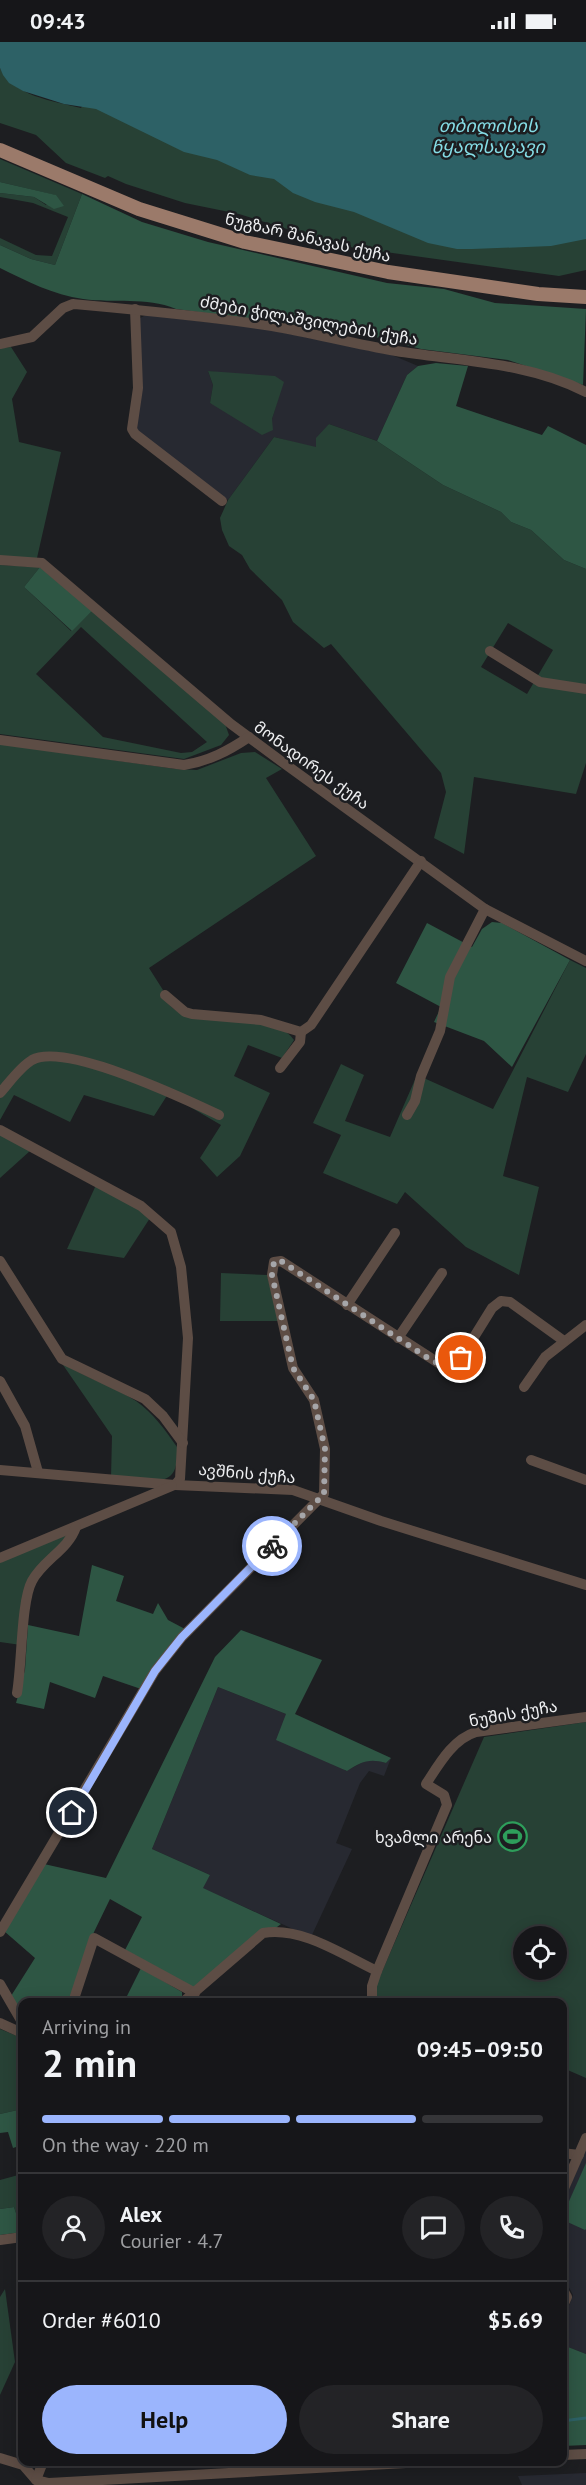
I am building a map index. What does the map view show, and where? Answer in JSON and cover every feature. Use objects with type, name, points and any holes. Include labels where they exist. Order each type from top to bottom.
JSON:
[{"type":"main road","name":"ნუგზარ შანავას ქუჩა","points":[[0,150],[139,209],[245,242],[388,272],[538,294],[586,297]]},
{"type":"street","name":"ძმები ჭილაშვილების ქუჩა","points":[[0,344],[32,337],[68,304],[135,309],[274,326],[384,349],[501,366],[533,372],[586,392]]},
{"type":"street","points":[[135,309],[138,388],[132,429],[135,434],[222,501]]},
{"type":"street","name":"მონადირეს ქუჩა","points":[[0,560],[42,563],[249,737],[485,909],[586,961]]},
{"type":"street","points":[[489,651],[540,682],[586,689]]},
{"type":"street","points":[[0,740],[184,765],[202,762],[225,753],[249,737]]},
{"type":"street","points":[[280,1068],[300,1042],[301,1032],[311,1025],[422,861]]},
{"type":"street","points":[[407,1115],[416,1101],[421,1076],[440,1031],[450,977],[485,909]]},
{"type":"street","points":[[165,995],[185,1012],[261,1020],[301,1032]]},
{"type":"street","points":[[0,1093],[33,1059],[57,1057],[97,1066],[157,1086],[219,1115]]},
{"type":"street","points":[[0,1130],[141,1206],[171,1232],[181,1267],[188,1338],[180,1479],[175,1485],[0,1558]]},
{"type":"street","points":[[347,1305],[395,1233]]},
{"type":"street","points":[[0,1261],[62,1359],[145,1399],[163,1416],[183,1443]]},
{"type":"street","points":[[0,1932],[155,1671],[182,1637],[320,1498],[325,1486],[324,1443],[314,1400],[293,1368],[272,1275],[274,1262],[281,1261],[440,1364],[461,1358],[492,1308],[501,1301],[510,1302],[564,1341]]},
{"type":"street","points":[[398,1338],[442,1272]]},
{"type":"street","points":[[524,1387],[545,1357],[586,1325]]},
{"type":"street","points":[[0,1381],[25,1426],[38,1473]]},
{"type":"street","points":[[531,1460],[586,1479]]},
{"type":"street","name":"ავშნის ქუჩა","points":[[0,1470],[175,1485],[292,1490],[381,1521],[586,1585]]},
{"type":"street","points":[[17,1693],[22,1667],[27,1597],[31,1583],[38,1572],[68,1543],[76,1527]]},
{"type":"street","name":"ნუშის ქუჩა","points":[[377,1971],[447,1805],[444,1795],[426,1784],[442,1760],[466,1735],[586,1716]]},
{"type":"street","points":[[188,1998],[264,1933],[279,1930],[295,1933],[377,1971],[372,1986],[372,1998]]},
{"type":"street","points":[[74,1998],[94,1938],[195,1993]]},
{"type":"street","points":[[0,1984],[18,2015]]},
{"type":"street","points":[[0,2023],[18,2031]]},
{"type":"street","points":[[567,2182],[586,2138]]},
{"type":"street","points":[[567,2154],[579,2155]]},
{"type":"street","points":[[0,2240],[18,2238]]},
{"type":"street","points":[[567,2455],[586,2454]]},
{"type":"street","points":[[0,2458],[18,2463]]},
{"type":"street","points":[[24,2466],[36,2480],[49,2483],[353,2466]]},
{"type":"street","points":[[36,2480],[41,2466]]},
{"type":"shaded area","points":[[146,315],[266,329],[392,355],[418,366],[407,375],[377,441],[329,424],[316,448],[274,437],[228,500],[137,431],[140,318]],"holes":[[[208,371],[283,382],[272,419],[210,403],[213,385]]]},
{"type":"shaded area","points":[[218,1687],[286,1714],[346,1771],[373,1759],[386,1763],[391,1758],[384,1776],[369,1771],[360,1783],[336,1843],[352,1849],[311,1937],[202,1888],[210,1875],[152,1849]]},
{"type":"shaded area","points":[[586,2149],[586,2354],[567,2347],[567,2311],[573,2295],[567,2284],[567,2194]]},
{"type":"shaded area","points":[[586,2473],[586,2485],[522,2485],[518,2476]]},
{"type":"green space","points":[[0,68],[14,85],[35,96],[81,108],[87,98],[214,149],[403,232],[586,231],[586,270],[559,276],[342,246],[239,214],[185,203],[108,176],[105,178],[66,163],[36,135],[0,123]]},
{"type":"green space","points":[[0,159],[82,194],[55,265],[31,259],[0,245],[0,238],[36,255],[52,256],[68,217],[33,203],[0,197],[0,193],[34,197],[46,205],[55,195],[0,182]]},
{"type":"green space","points":[[0,182],[56,195],[64,206],[54,209],[34,197],[0,193]]},
{"type":"green space","points":[[82,194],[142,222],[208,242],[387,283],[444,289],[495,303],[586,309],[583,385],[508,360],[421,349],[364,334],[176,309],[141,301],[72,297],[40,287],[0,268],[0,245],[31,259],[55,265]]},
{"type":"green space","points":[[11,347],[27,372],[12,399],[19,442],[61,452],[37,558],[0,558],[0,348]]},
{"type":"green space","points":[[436,363],[468,366],[456,406],[542,435],[548,426],[586,445],[586,569],[564,560],[531,530],[511,522],[501,512],[443,485],[377,441],[407,375],[418,366]]},
{"type":"green space","points":[[208,371],[275,376],[284,382],[272,419],[273,430],[262,435],[210,403],[213,385]]},
{"type":"green space","points":[[329,424],[377,441],[443,485],[501,512],[511,522],[531,530],[564,560],[586,569],[586,763],[576,794],[474,777],[464,854],[434,838],[446,792],[441,773],[331,644],[324,648],[293,622],[282,600],[250,569],[242,555],[229,546],[222,530],[220,518],[228,500],[274,437],[316,447],[316,438]],"holes":[[[508,623],[553,650],[527,694],[481,667]]]},
{"type":"green space","points":[[0,565],[40,567],[24,587],[71,631],[92,611],[224,721],[229,735],[221,745],[184,759],[0,734]],"holes":[[[81,627],[207,742],[192,752],[181,753],[103,737],[36,674]]]},
{"type":"green space","points":[[40,567],[92,611],[72,631],[24,587]]},
{"type":"green space","points":[[0,744],[197,770],[241,753],[255,752],[282,769],[266,778],[316,856],[149,968],[163,990],[160,995],[177,1011],[190,1015],[272,1025],[285,1031],[294,1040],[282,1058],[248,1045],[234,1076],[270,1093],[240,1156],[217,1177],[200,1158],[221,1125],[168,1094],[154,1116],[84,1095],[70,1122],[14,1095],[0,1120]]},
{"type":"green space","points":[[492,922],[502,923],[570,960],[512,1067],[484,1041],[434,1022],[441,1007],[396,983],[427,923],[472,947],[482,929]]},
{"type":"green space","points":[[570,960],[586,968],[586,1054],[568,1092],[527,1077],[503,1176],[539,1187],[519,1275],[466,1247],[405,1192],[397,1204],[323,1173],[341,1135],[313,1123],[341,1064],[364,1075],[345,1121],[390,1137],[417,1075],[493,1109]]},
{"type":"green space","points":[[0,1133],[31,1150],[0,1178]]},
{"type":"green space","points":[[96,1185],[133,1204],[150,1218],[124,1258],[67,1249]]},
{"type":"green space","points":[[221,1273],[267,1275],[279,1321],[220,1321]]},
{"type":"green space","points":[[61,1362],[127,1395],[154,1417],[177,1447],[175,1468],[171,1476],[161,1480],[111,1477],[112,1436]]},
{"type":"green space","points":[[70,1533],[36,1570],[21,1645],[0,1642],[0,1561]]},
{"type":"green space","points":[[92,1565],[124,1576],[116,1601],[153,1614],[158,1603],[168,1620],[185,1629],[141,1689],[103,1676],[95,1698],[50,1682],[44,1709],[16,1703],[25,1670],[28,1625],[79,1636]]},
{"type":"green space","points":[[241,1630],[322,1660],[295,1714],[391,1758],[386,1763],[365,1762],[347,1771],[276,1740],[286,1714],[218,1687],[152,1849],[210,1875],[203,1888],[281,1924],[195,1989],[125,1950],[142,1917],[110,1899],[94,1932],[70,1998],[18,1998],[18,2008],[11,1996],[35,1958],[4,1931],[44,1864],[106,1878],[215,1657]]},
{"type":"green space","name":"ხვამლი არენა","points":[[586,1722],[586,2078],[567,2070],[567,1998],[375,1998],[374,1990],[484,1737]]},
{"type":"green space","points":[[141,1968],[182,1992],[182,1998],[126,1998]]},
{"type":"green space","points":[[0,2029],[18,2036],[18,2110],[0,2114]]},
{"type":"green space","points":[[18,2110],[18,2146],[13,2148],[8,2132],[0,2133],[0,2114]]},
{"type":"green space","points":[[586,2163],[585,2230],[567,2222],[567,2206]]},
{"type":"green space","points":[[18,2175],[18,2220],[14,2207],[0,2209],[0,2180]]},
{"type":"green space","points":[[14,2207],[18,2220],[18,2233],[0,2235],[0,2209]]},
{"type":"green space","points":[[5,2289],[15,2362],[0,2395],[0,2297]]},
{"type":"green space","points":[[567,2347],[586,2354],[586,2445],[567,2446]]},
{"type":"water","name":"თბილისის წყალსაცავი","points":[[0,42],[586,42],[586,239],[551,246],[472,249],[457,249],[428,243],[354,212],[315,202],[293,193],[274,179],[250,175],[217,160],[184,152],[96,109],[64,104],[23,91],[9,83],[3,75],[0,68]]},
{"type":"waterway","points":[[567,2420],[586,2418]]},
{"type":"way so far","points":[[272,1546],[324,1494],[326,1457],[314,1400],[309,1389],[293,1368],[272,1275],[274,1262],[281,1261],[431,1360],[440,1364],[461,1358]]},
{"type":"place","name":"ხვამლი არენა","points":[[513,1837]]},
{"type":"route","points":[[72,1813],[155,1671],[182,1637],[272,1546]]}]
